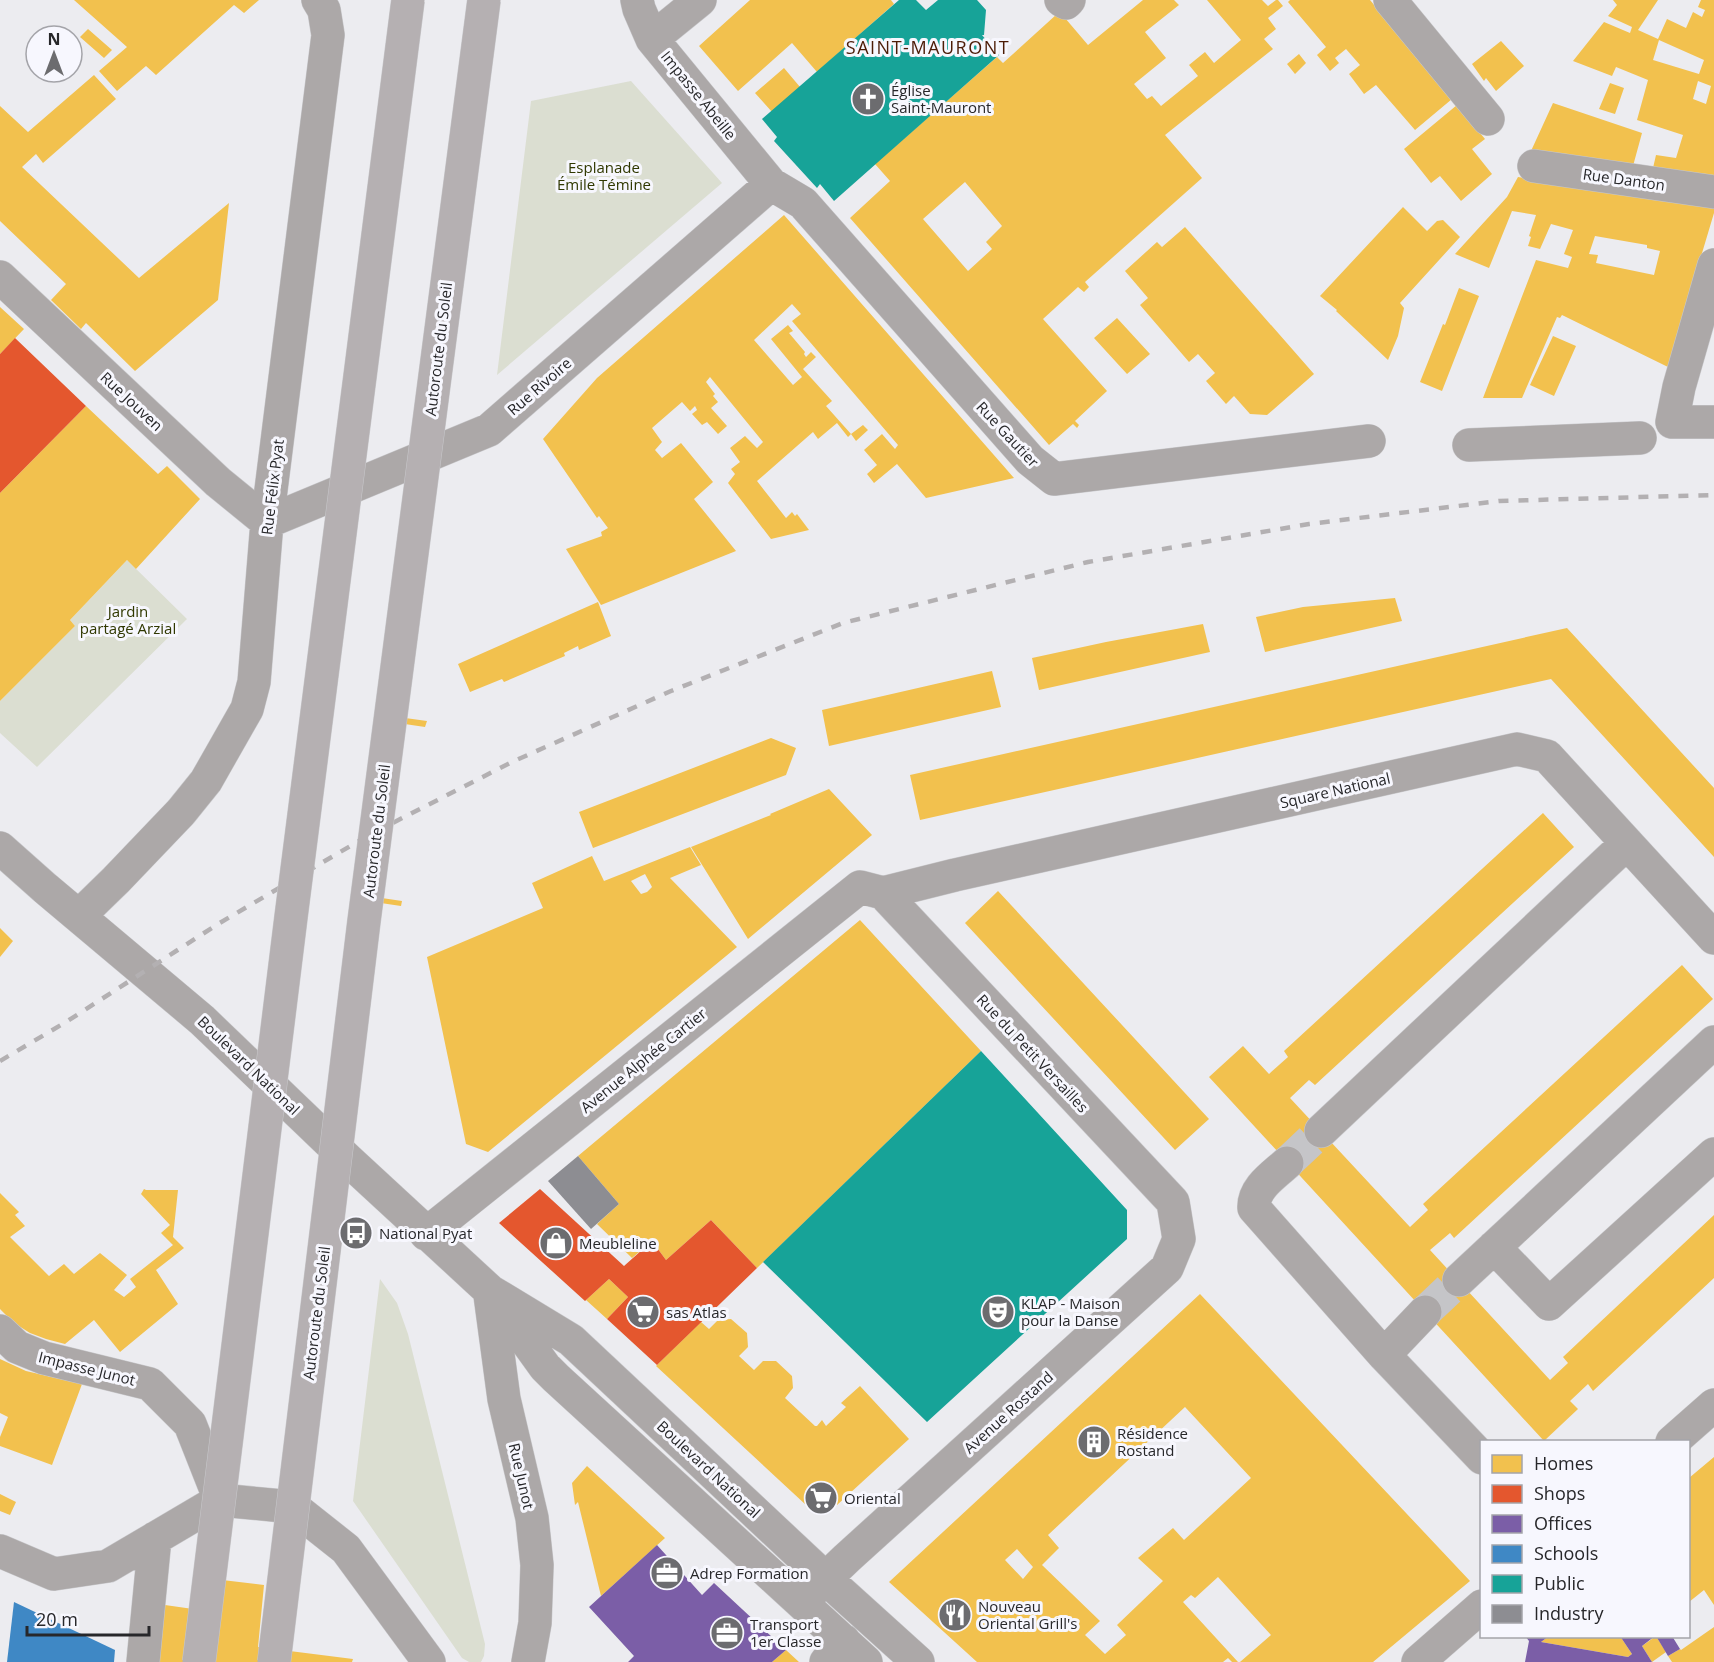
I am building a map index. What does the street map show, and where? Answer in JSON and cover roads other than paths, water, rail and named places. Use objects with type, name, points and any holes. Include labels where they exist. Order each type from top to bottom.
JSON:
[{"type":"highway","points":[[199,1662],[408,0]]},
{"type":"highway","name":"Autoroute du Soleil","points":[[274,1662],[364,921],[484,0]]},
{"type":"street","name":"Impasse Abeille","points":[[637,0],[652,39],[771,184]]},
{"type":"street","points":[[652,39],[700,0]]},
{"type":"street","points":[[1061,0],[1066,3],[1069,0]]},
{"type":"street","points":[[1390,0],[1488,119]]},
{"type":"street","name":"Rue Félix Pyat","points":[[79,916],[181,812],[206,781],[247,709],[254,682],[267,522],[324,75],[328,35],[325,3]]},
{"type":"street","name":"Rue Danton","points":[[1534,166],[1714,192]]},
{"type":"street","name":"Rue Rivoire","points":[[267,522],[489,430],[771,184]]},
{"type":"street","name":"Rue Gautier","points":[[771,184],[803,203],[1030,460],[1053,478],[1369,441]]},
{"type":"street","points":[[1714,265],[1679,387],[1672,422],[1714,422]]},
{"type":"street","name":"Rue Jouven","points":[[0,277],[218,482],[267,522]]},
{"type":"street","points":[[1469,445],[1640,438]]},
{"type":"street","name":"Square National","points":[[871,890],[954,875],[1516,749],[1547,756],[1714,938]]},
{"type":"street","points":[[1321,1131],[1627,843]]},
{"type":"street","name":"Boulevard National","points":[[0,848],[202,1020],[426,1234],[490,1291],[571,1340],[918,1662]]},
{"type":"street","name":"Avenue Alphée Cartier","points":[[426,1234],[871,890]]},
{"type":"street","name":"Rue du Petit Versailles","points":[[871,890],[1173,1202],[1179,1239]]},
{"type":"street","points":[[1459,1280],[1714,1042]]},
{"type":"street","points":[[1494,1247],[1549,1304],[1714,1154]]},
{"type":"street","points":[[1287,1162],[1259,1190],[1254,1200],[1254,1208],[1384,1355],[1480,1456]]},
{"type":"street","name":"Avenue Rostand","points":[[801,1602],[1167,1268],[1179,1239]]},
{"type":"street","name":"Boulevard National","points":[[490,1291],[545,1367],[801,1602],[845,1655]]},
{"type":"street","name":"Rue Junot","points":[[490,1291],[504,1399],[532,1518],[537,1564],[535,1623],[528,1662]]},
{"type":"street","points":[[1384,1355],[1425,1312]]},
{"type":"street","name":"Impasse Junot","points":[[0,1331],[17,1347],[44,1358],[150,1384],[190,1424],[220,1500]]},
{"type":"street","points":[[1674,1440],[1714,1405]]},
{"type":"street","points":[[0,1551],[54,1574],[108,1566],[220,1500],[293,1507],[346,1549],[429,1662]]},
{"type":"street","points":[[143,1662],[155,1538]]},
{"type":"street","points":[[1418,1662],[1480,1608]]},
{"type":"tunnel","points":[[1287,1163],[1321,1131]]},
{"type":"tunnel","points":[[1425,1312],[1459,1280]]},
{"type":"railway","points":[[0,1061],[66,1022],[218,924],[369,835],[512,762],[671,691],[843,623],[1088,562],[1309,524],[1499,501],[1714,495]]},
{"type":"place","name":"Église Saint-Mauront","points":[[868,99]]},
{"type":"place","name":"National Pyat","points":[[356,1233]]},
{"type":"place","name":"Meubleline","points":[[556,1243]]},
{"type":"place","name":"sas Atlas","points":[[643,1312]]},
{"type":"place","name":"KLAP - Maison pour la Danse","points":[[998,1312]]},
{"type":"place","name":"Résidence Rostand","points":[[1094,1442]]},
{"type":"place","name":"Oriental","points":[[821,1498]]},
{"type":"place","name":"Adrep Formation","points":[[667,1573]]},
{"type":"place","name":"Nouveau Oriental Grill's","points":[[955,1615]]},
{"type":"place","name":"Transport 1er Classe","points":[[727,1633]]},
{"type":"district","name":"SAINT-MAURONT","points":[[928,47]]},
{"type":"park label","name":"Esplanade Émile Témine","points":[[604,176]]},
{"type":"park label","name":"Jardin partagé Arzial","points":[[128,620]]}]
